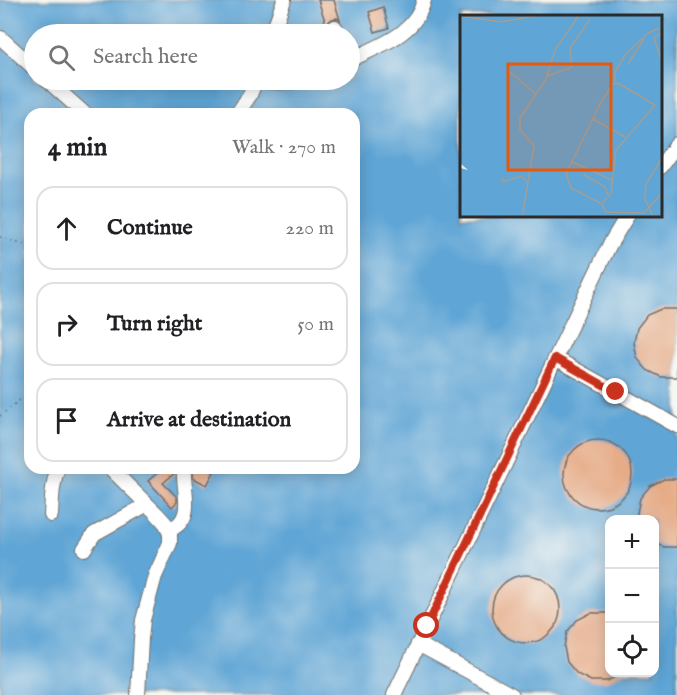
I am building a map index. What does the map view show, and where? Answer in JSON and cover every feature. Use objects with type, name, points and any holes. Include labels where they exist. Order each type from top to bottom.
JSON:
[{"type":"street","points":[[276,24],[284,0]]},
{"type":"street","points":[[360,55],[396,37],[410,26],[420,14],[424,0]]},
{"type":"street","points":[[1,38],[24,59]]},
{"type":"street","points":[[58,90],[78,108]]},
{"type":"street","points":[[241,108],[253,90]]},
{"type":"street","points":[[662,164],[677,144]]},
{"type":"street","points":[[394,695],[610,244],[626,218]]},
{"type":"street","points":[[555,358],[677,426]]},
{"type":"street","points":[[51,515],[56,474]]},
{"type":"street","points":[[116,474],[166,524],[169,530],[170,543],[155,576],[143,620],[138,695]]},
{"type":"street","points":[[169,530],[178,525],[186,514],[187,501],[184,474]]},
{"type":"street","points":[[84,549],[94,534],[146,505]]},
{"type":"street","points":[[418,644],[512,695]]},
{"type":"path","points":[[0,237],[24,245]]},
{"type":"path","points":[[0,416],[24,397]]},
{"type":"water","points":[[0,0],[677,0],[677,695],[0,695]]},
{"type":"building","points":[[318,0],[334,0],[340,20],[332,19],[326,24]]},
{"type":"building","points":[[383,7],[389,28],[375,32],[369,12]]},
{"type":"building","points":[[661,309],[677,309],[677,377],[661,377],[647,370],[637,358],[634,343],[637,328],[647,315]]},
{"type":"building","points":[[591,440],[605,440],[617,445],[627,455],[632,474],[627,493],[617,503],[605,508],[591,508],[579,503],[569,493],[564,481],[564,467],[569,455],[579,445]]},
{"type":"building","points":[[156,474],[174,474],[163,483],[177,497],[177,502],[172,507],[148,481]]},
{"type":"building","points":[[193,474],[213,474],[207,485],[193,478]]},
{"type":"building","points":[[664,479],[677,479],[677,547],[659,545],[659,515],[637,515],[640,498],[650,486]]},
{"type":"building","points":[[519,575],[533,575],[545,580],[555,590],[560,609],[555,628],[545,638],[533,643],[519,643],[507,638],[497,628],[492,616],[492,602],[497,590],[507,580]]},
{"type":"building","points":[[591,613],[605,613],[605,677],[615,677],[607,681],[591,681],[577,674],[567,662],[564,647],[567,632],[577,620]]},
{"type":"route","points":[[427,626],[555,358],[616,392]]}]
